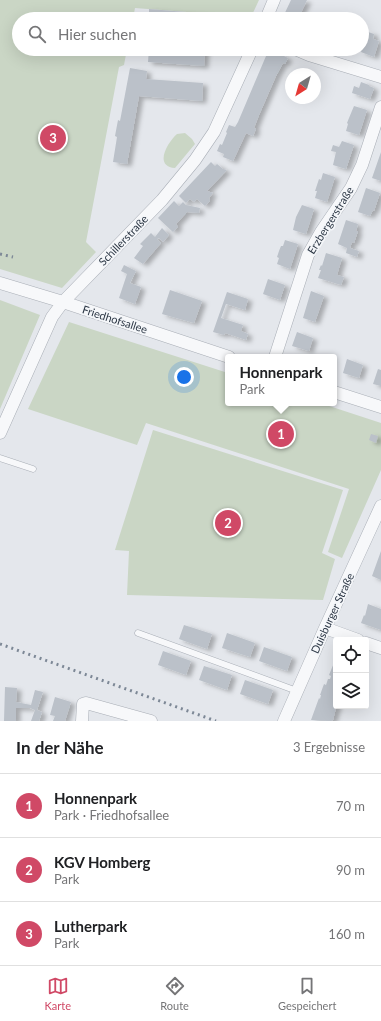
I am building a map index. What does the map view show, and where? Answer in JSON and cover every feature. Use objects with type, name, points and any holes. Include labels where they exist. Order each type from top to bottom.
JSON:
[{"type":"street","points":[[269,12],[274,0]]},
{"type":"street","name":"Schillerstraße","points":[[0,433],[52,317],[64,302],[162,200],[195,160],[214,132],[249,56]]},
{"type":"street","points":[[312,56],[381,77]]},
{"type":"street","name":"Erzbergerstraße","points":[[276,354],[308,255],[321,232],[351,188],[362,165],[381,107]]},
{"type":"street","name":"Friedhofsallee","points":[[0,283],[64,302],[225,356]]},
{"type":"street","points":[[337,393],[381,407]]},
{"type":"street","name":"Duisburger Straße","points":[[286,720],[297,691],[381,506]]},
{"type":"street","points":[[325,628],[350,637]]},
{"type":"street","points":[[369,644],[381,648]]},
{"type":"street","points":[[82,721],[83,704],[86,703],[151,721]]},
{"type":"lane","points":[[0,458],[33,469]]},
{"type":"lane","points":[[138,634],[297,691]]},
{"type":"green space","points":[[0,0],[259,0],[253,12],[187,12],[135,8],[134,12],[12,12],[12,56],[126,56],[124,65],[119,67],[86,242],[96,252],[62,288],[0,269]]},
{"type":"green space","points":[[185,133],[195,144],[175,168],[168,166],[165,163],[164,153],[170,142],[177,134]]},
{"type":"green space","points":[[0,300],[40,315],[0,409]]},
{"type":"green space","points":[[69,322],[225,372],[225,406],[329,406],[381,423],[381,470],[342,558],[328,552],[349,489],[146,423],[137,445],[28,409]]},
{"type":"green space","points":[[153,430],[343,490],[322,553],[335,559],[323,600],[127,595],[129,551],[115,550]]},
{"type":"building","points":[[291,0],[307,0],[301,12],[285,12]]},
{"type":"building","points":[[149,9],[186,12],[149,12]]},
{"type":"building","points":[[369,32],[374,34],[373,39],[379,41],[374,57],[369,55]]},
{"type":"building","points":[[148,56],[205,56],[204,66],[148,62]]},
{"type":"building","points":[[266,56],[284,56],[288,58],[285,64],[283,63],[276,76],[254,128],[256,129],[253,136],[246,133],[233,161],[223,157],[224,154],[217,151],[220,144],[222,145],[229,125],[235,127]]},
{"type":"building","points":[[130,68],[147,71],[146,79],[203,83],[202,101],[139,96],[127,164],[113,162],[117,137],[115,136],[118,120],[120,121]]},
{"type":"building","points":[[361,82],[374,88],[370,99],[352,93],[354,86],[359,88]]},
{"type":"building","points":[[354,106],[367,110],[359,135],[346,131],[347,123]]},
{"type":"building","points":[[342,141],[354,145],[346,169],[333,165],[336,152],[331,151],[333,145],[339,147]]},
{"type":"building","points":[[381,152],[381,181],[372,178]]},
{"type":"building","points":[[211,162],[215,166],[217,164],[223,169],[227,170],[207,191],[213,193],[209,198],[209,202],[205,206],[197,199],[194,202],[190,199],[186,203],[179,196]]},
{"type":"building","points":[[323,173],[335,177],[327,202],[315,198],[317,191],[315,191],[319,179],[321,180]]},
{"type":"building","points":[[366,188],[380,193],[374,211],[373,210],[370,216],[358,212]]},
{"type":"building","points":[[174,201],[179,206],[183,202],[186,205],[200,208],[199,213],[187,212],[176,224],[178,227],[173,232],[158,218]]},
{"type":"building","points":[[302,205],[314,209],[306,234],[293,230],[296,217]]},
{"type":"building","points":[[346,220],[358,224],[356,231],[358,231],[354,243],[352,242],[350,248],[359,251],[357,257],[346,253],[347,248],[338,244]]},
{"type":"building","points":[[162,228],[169,235],[163,242],[159,238],[157,239],[161,243],[143,264],[134,258],[143,246],[140,244],[151,233],[155,237]]},
{"type":"building","points":[[285,240],[298,244],[290,269],[277,264],[279,251]]},
{"type":"building","points":[[326,253],[342,258],[337,275],[344,277],[341,285],[318,278],[321,270],[319,270],[321,265],[322,266]]},
{"type":"building","points":[[124,265],[136,271],[130,283],[141,287],[135,304],[119,298],[127,274],[121,271]]},
{"type":"building","points":[[268,279],[285,285],[280,300],[263,294]]},
{"type":"building","points":[[170,290],[202,301],[194,323],[162,314]]},
{"type":"building","points":[[311,291],[324,296],[315,322],[303,318]]},
{"type":"building","points":[[227,292],[248,299],[245,310],[226,304],[221,318],[243,325],[241,331],[248,334],[246,340],[225,333],[224,335],[213,332]]},
{"type":"building","points":[[297,332],[313,338],[309,351],[292,346]]},
{"type":"building","points":[[347,359],[363,365],[359,378],[343,373]]},
{"type":"building","points":[[378,369],[381,370],[381,386],[373,384]]},
{"type":"building","points":[[371,434],[378,436],[376,443],[369,440]]},
{"type":"building","points":[[381,551],[381,580],[372,576]]},
{"type":"building","points":[[368,604],[381,609],[381,630],[361,623],[364,615],[365,616]]},
{"type":"building","points":[[184,625],[212,634],[207,649],[179,639]]},
{"type":"building","points":[[227,633],[255,643],[250,657],[222,648]]},
{"type":"building","points":[[264,647],[292,657],[287,671],[259,661]]},
{"type":"building","points":[[163,651],[191,661],[186,675],[158,665]]},
{"type":"building","points":[[333,665],[333,709],[336,709],[333,720],[311,720],[319,698],[320,699],[324,684],[326,685],[328,679],[330,679],[331,676],[329,675]]},
{"type":"building","points":[[204,666],[232,675],[227,690],[199,680]]},
{"type":"building","points":[[245,680],[273,690],[268,704],[240,694]]},
{"type":"building","points":[[5,687],[17,688],[16,702],[31,705],[35,690],[43,692],[37,710],[42,712],[39,721],[31,721],[35,710],[30,708],[16,708],[16,721],[4,721]]},
{"type":"building","points":[[55,697],[71,702],[65,721],[53,721],[55,716],[50,715]]},
{"type":"railway","points":[[0,254],[13,257]]},
{"type":"railway","points":[[0,644],[216,721]]},
{"type":"place","name":"Lutherpark","points":[[53,138]]},
{"type":"place","name":"Honnenpark","points":[[281,434]]},
{"type":"place","name":"KGV Homberg","points":[[228,523]]}]
